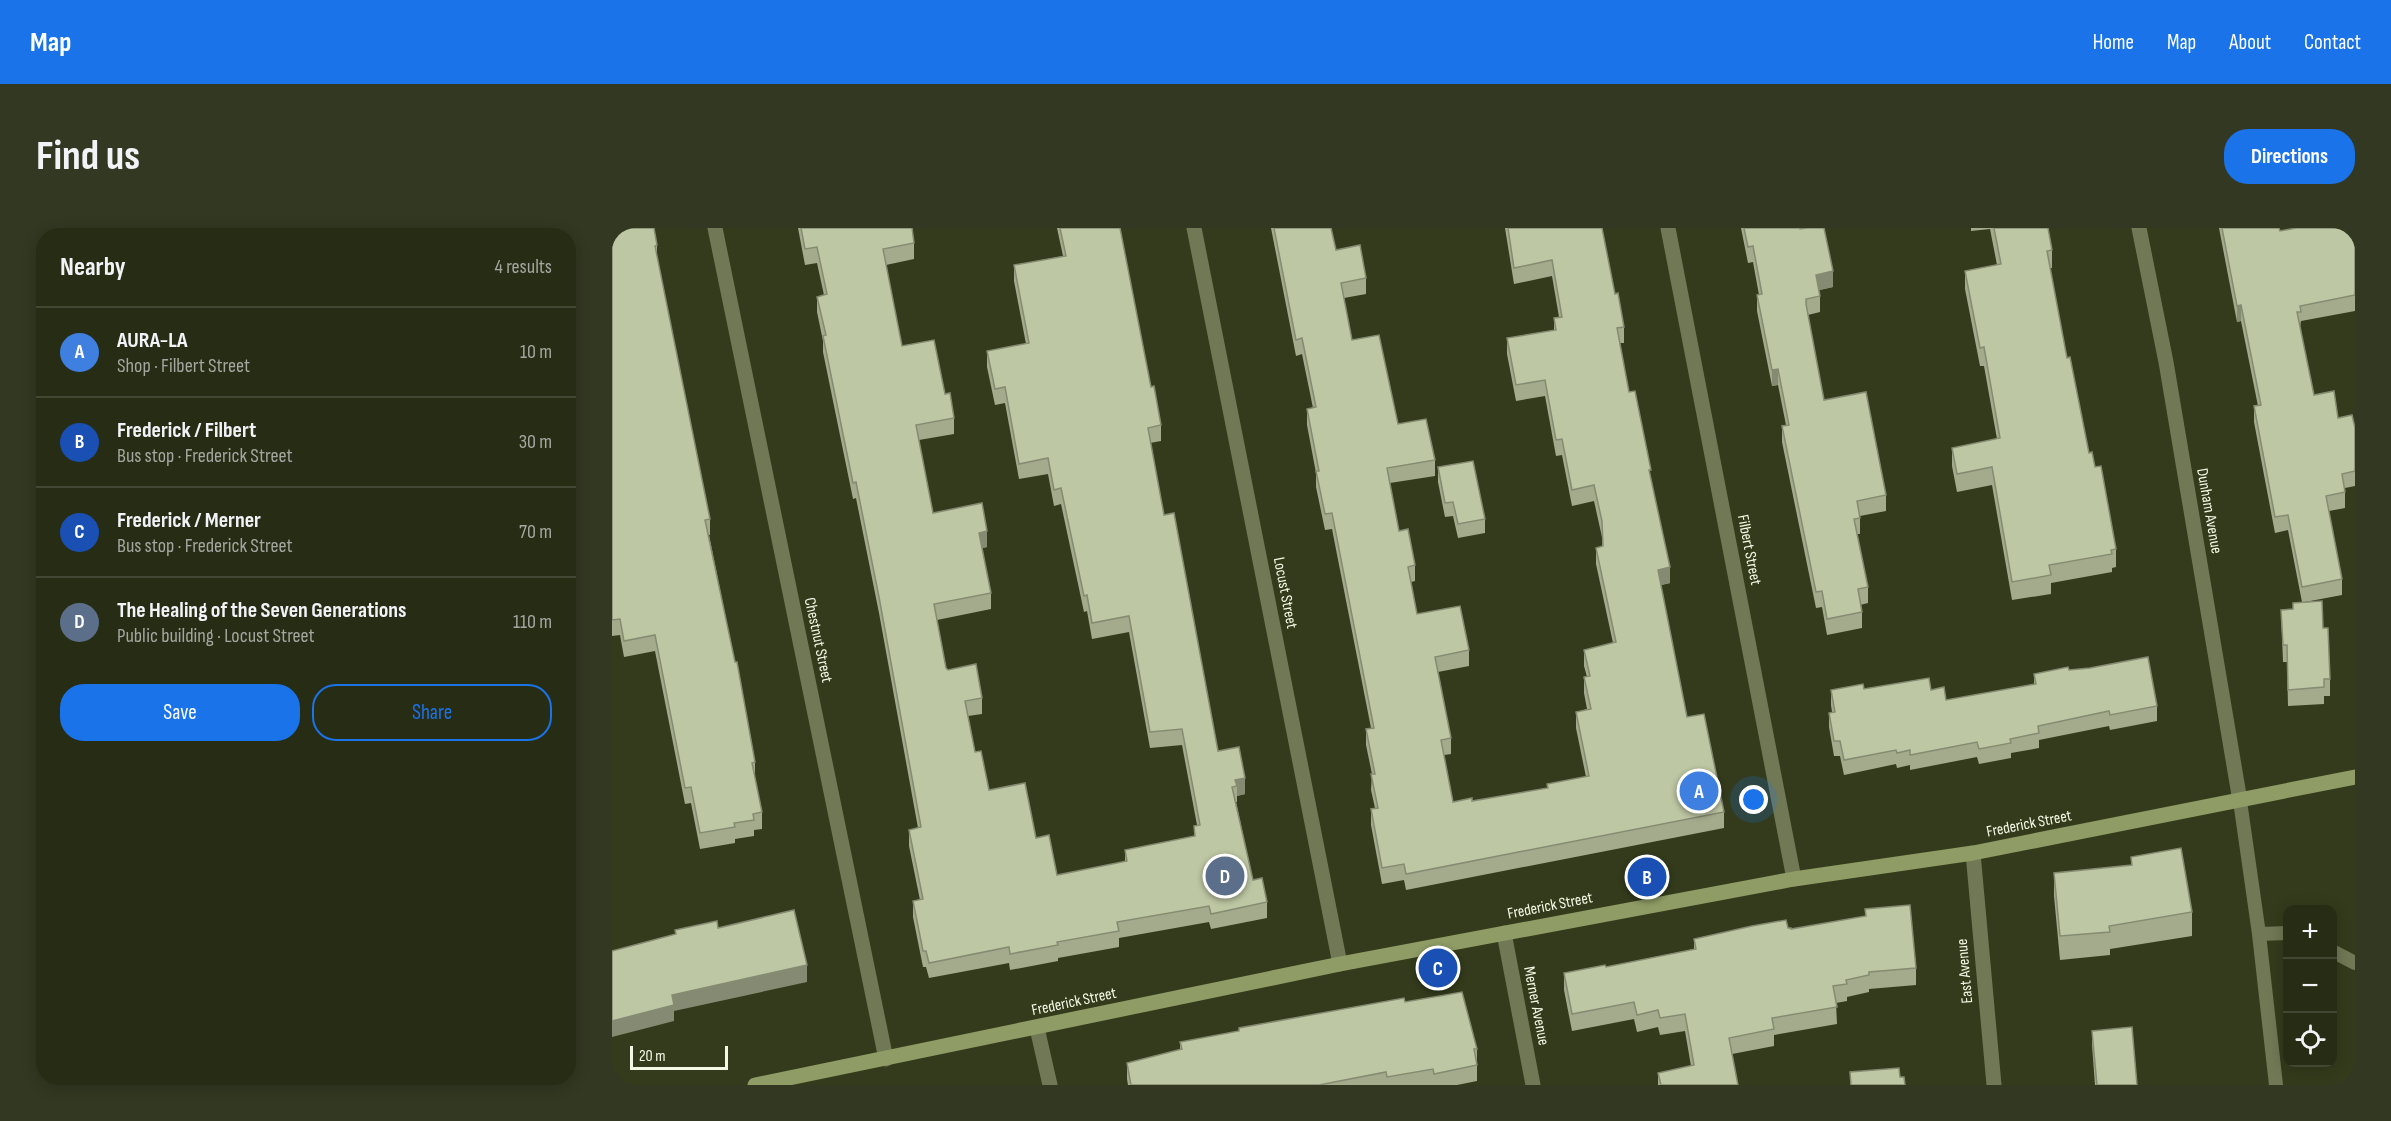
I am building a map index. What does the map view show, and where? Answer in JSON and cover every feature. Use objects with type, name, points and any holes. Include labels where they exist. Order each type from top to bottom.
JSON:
[{"type":"main road","name":"Frederick Street","points":[[755,1085],[1340,964],[1794,879],[1973,853],[2355,777]]},
{"type":"street","name":"Chestnut Street","points":[[715,228],[886,1059]]},
{"type":"street","name":"Locust Street","points":[[1194,228],[1340,964]]},
{"type":"street","name":"Filbert Street","points":[[1668,228],[1794,879]]},
{"type":"street","name":"Dunham Avenue","points":[[2139,228],[2166,362],[2240,801]]},
{"type":"street","name":"East Avenue","points":[[1973,853],[1994,1085]]},
{"type":"street","name":"Merner Avenue","points":[[1504,933],[1533,1085]]},
{"type":"street","points":[[1037,1028],[1050,1085]]},
{"type":"lane","points":[[2240,801],[2259,934],[2276,1085]]},
{"type":"lane","points":[[2259,934],[2283,933]]},
{"type":"lane","points":[[2337,954],[2355,963]]},
{"type":"building","points":[[612,228],[654,228],[657,245],[655,246],[710,519],[705,520],[735,662],[737,662],[755,762],[752,763],[762,812],[753,814],[754,820],[734,823],[735,827],[700,833],[691,787],[685,788],[655,635],[624,641],[620,619],[612,620]]},
{"type":"building","points":[[801,228],[912,228],[914,243],[883,249],[902,346],[934,340],[945,394],[950,393],[954,418],[916,425],[933,513],[982,503],[987,531],[979,533],[991,593],[934,604],[946,668],[948,670],[976,664],[982,698],[965,701],[975,752],[981,751],[989,790],[1025,783],[1036,838],[1049,835],[1057,875],[1127,861],[1125,850],[1195,836],[1194,826],[1200,825],[1182,729],[1150,732],[1129,616],[1092,623],[1061,488],[1054,490],[1048,458],[1019,464],[1005,387],[995,389],[987,351],[1029,343],[1014,265],[1066,256],[1060,228],[1120,228],[1151,387],[1154,386],[1161,425],[1148,428],[1164,515],[1174,513],[1218,751],[1239,747],[1245,778],[1235,780],[1237,786],[1232,787],[1253,880],[1262,878],[1267,902],[1211,914],[1209,906],[1117,922],[1119,931],[1057,942],[1058,945],[1010,954],[1009,947],[929,963],[926,951],[923,951],[913,901],[923,899],[909,830],[921,827],[879,597],[823,336],[826,335],[817,297],[827,294],[817,247],[805,249]]},
{"type":"building","points":[[1274,228],[1331,228],[1336,250],[1360,245],[1366,278],[1341,283],[1352,340],[1379,335],[1398,424],[1426,419],[1435,460],[1387,468],[1399,531],[1408,529],[1415,565],[1408,567],[1417,614],[1460,606],[1469,650],[1435,657],[1451,738],[1441,740],[1453,802],[1548,788],[1547,784],[1589,776],[1576,712],[1591,709],[1584,677],[1590,676],[1584,650],[1616,642],[1596,548],[1603,546],[1602,521],[1594,485],[1572,490],[1562,439],[1556,440],[1545,380],[1516,385],[1507,338],[1556,330],[1554,318],[1562,317],[1552,260],[1514,268],[1508,228],[1602,228],[1624,327],[1617,328],[1629,392],[1635,391],[1670,567],[1658,570],[1687,717],[1704,714],[1724,812],[1406,874],[1404,864],[1382,868],[1371,809],[1378,808],[1371,774],[1375,774],[1366,729],[1374,728],[1332,513],[1325,514],[1316,471],[1319,471],[1307,409],[1316,407],[1302,338],[1296,340]]},
{"type":"building","points":[[1744,228],[1824,228],[1833,271],[1816,275],[1820,296],[1806,299],[1806,304],[1824,400],[1866,392],[1886,495],[1857,501],[1860,518],[1854,519],[1868,587],[1858,589],[1862,612],[1827,619],[1822,591],[1816,592],[1782,426],[1789,425],[1778,369],[1772,370],[1757,295],[1762,294],[1753,246],[1748,247]]},
{"type":"building","points":[[1994,228],[2048,228],[2052,250],[2047,251],[2067,358],[2070,357],[2089,453],[2092,452],[2095,467],[2101,466],[2116,549],[2111,550],[2112,554],[2049,565],[2051,575],[2012,582],[1992,467],[1957,474],[1952,448],[2000,438],[1984,347],[1980,348],[1965,271],[2001,264]]},
{"type":"building","points":[[2222,228],[2279,228],[2280,231],[2296,228],[2355,228],[2355,295],[2300,306],[2301,312],[2297,312],[2314,395],[2334,391],[2338,418],[2352,415],[2355,428],[2355,471],[2342,474],[2345,492],[2326,496],[2342,579],[2302,587],[2288,515],[2275,517],[2254,406],[2261,405],[2241,305],[2237,306]]},
{"type":"building","points":[[1473,461],[1485,519],[1458,524],[1453,502],[1445,503],[1438,467]]},
{"type":"building","points":[[2322,601],[2323,628],[2328,628],[2330,679],[2324,679],[2324,687],[2288,690],[2287,645],[2283,645],[2281,610],[2293,609],[2293,603]]},
{"type":"building","points":[[2148,657],[2157,706],[2110,715],[2109,711],[2038,726],[2039,733],[2010,739],[2011,743],[1979,749],[1977,742],[1910,755],[1910,750],[1897,753],[1896,750],[1844,760],[1840,741],[1834,741],[1829,713],[1835,712],[1831,690],[1863,684],[1864,689],[1929,678],[1931,690],[1944,687],[1946,700],[2036,684],[2034,674],[2068,667],[2069,670],[2090,668]]},
{"type":"building","points":[[2181,848],[2192,912],[2109,926],[2110,932],[2060,936],[2054,873],[2132,865],[2131,857]]},
{"type":"building","points":[[1910,905],[1916,968],[1869,972],[1869,975],[1846,980],[1847,984],[1833,986],[1837,1007],[1772,1018],[1774,1029],[1729,1038],[1738,1085],[1661,1085],[1658,1073],[1694,1065],[1685,1014],[1660,1018],[1658,1010],[1637,1015],[1634,1002],[1572,1014],[1564,973],[1696,949],[1694,939],[1752,926],[1786,920],[1788,928],[1791,929],[1866,916],[1865,909]]},
{"type":"building","points":[[794,910],[807,965],[672,995],[674,1005],[612,1021],[612,951],[676,934],[675,930],[717,921],[718,928]]},
{"type":"building","points":[[1462,992],[1477,1049],[1474,1049],[1477,1065],[1434,1074],[1433,1069],[1387,1077],[1386,1072],[1319,1085],[1131,1085],[1127,1063],[1182,1049],[1180,1042],[1239,1031],[1239,1028],[1404,998],[1405,1002]]},
{"type":"building","points":[[2132,1027],[2137,1085],[2097,1085],[2092,1031]]},
{"type":"building","points":[[1899,1068],[1900,1077],[1904,1077],[1905,1085],[1851,1085],[1850,1072]]},
{"type":"place","name":"AURA-LA","points":[[1699,791]]},
{"type":"place","name":"The Healing of the Seven Generations","points":[[1225,876]]},
{"type":"place","name":"Frederick / Filbert","points":[[1647,877]]},
{"type":"place","name":"Frederick / Merner","points":[[1438,968]]}]
